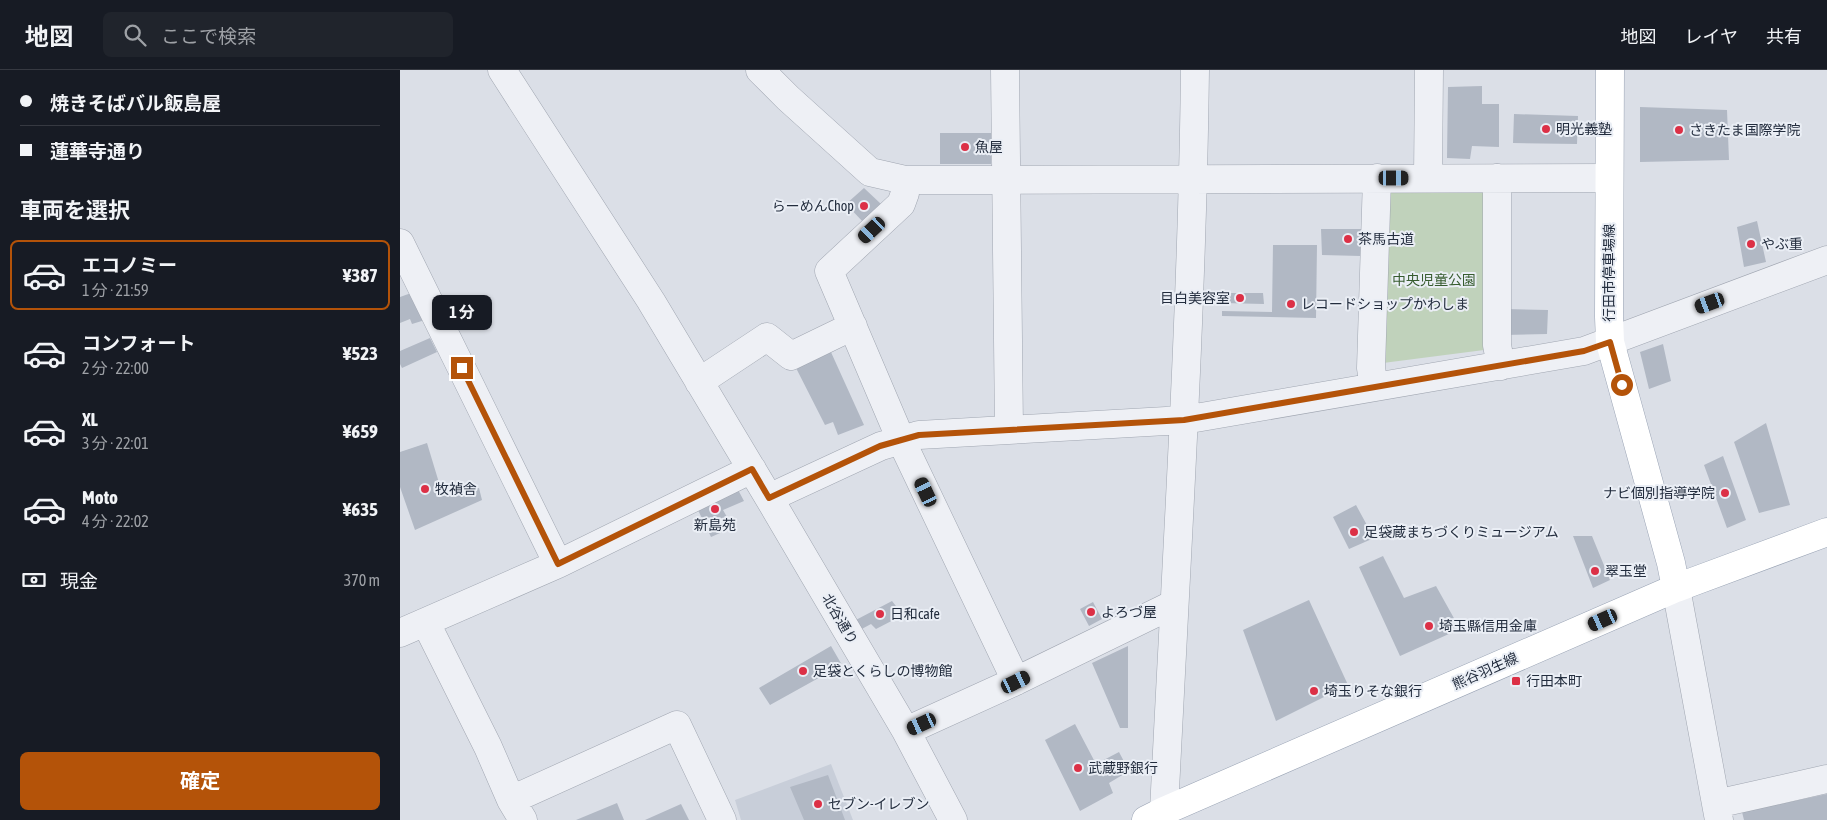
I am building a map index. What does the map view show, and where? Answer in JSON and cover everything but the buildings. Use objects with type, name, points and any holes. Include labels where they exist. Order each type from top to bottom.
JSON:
[{"type":"main road","name":"行田市停車場線","points":[[1610,70],[1610,342],[1671,562],[1676,588]]},
{"type":"main road","name":"熊谷羽生線","points":[[1158,817],[1676,588],[1827,532]]},
{"type":"street","name":"北谷通り","points":[[502,70],[651,301],[906,731],[953,820]]},
{"type":"street","points":[[760,70],[870,172],[905,180],[1609,178]]},
{"type":"street","points":[[788,98],[790,70]]},
{"type":"street","points":[[1005,70],[1008,430]]},
{"type":"street","points":[[1158,817],[1174,604],[1184,420],[1194,179],[1195,70]]},
{"type":"street","points":[[1428,178],[1429,70]]},
{"type":"street","points":[[1374,387],[1370,368],[1377,178]]},
{"type":"street","points":[[1497,178],[1497,345],[1501,366]]},
{"type":"street","points":[[905,180],[905,193],[901,204],[829,271],[901,440],[1016,682]]},
{"type":"street","points":[[400,243],[558,564]]},
{"type":"street","points":[[769,498],[880,446],[919,435],[1184,420],[1584,351],[1827,260]]},
{"type":"street","points":[[699,382],[767,337],[791,356],[853,326]]},
{"type":"street","points":[[400,633],[558,564],[752,469]]},
{"type":"street","points":[[1676,588],[1718,812],[1827,779]]},
{"type":"street","points":[[906,731],[1016,682],[1174,604]]},
{"type":"street","points":[[426,623],[517,810],[677,725],[722,820]]},
{"type":"shaded area","points":[[831,764],[853,820],[741,820],[735,800]]},
{"type":"green space","name":"中央児童公園","points":[[1484,188],[1484,350],[1383,363],[1386,189]]},
{"type":"place","name":"明光義塾","points":[[1546,129]]},
{"type":"place","name":"さきたま国際学院","points":[[1679,130]]},
{"type":"place","name":"魚屋","points":[[965,147]]},
{"type":"place","name":"らーめんChop","points":[[864,206]]},
{"type":"place","name":"茶馬古道","points":[[1348,239]]},
{"type":"place","name":"やぶ重","points":[[1751,244]]},
{"type":"place","name":"目白美容室","points":[[1240,298]]},
{"type":"place","name":"レコードショップかわしま","points":[[1291,304]]},
{"type":"place","name":"牧禎舎","points":[[425,489]]},
{"type":"place","name":"ナビ個別指導学院","points":[[1725,493]]},
{"type":"place","name":"新島苑","points":[[715,509]]},
{"type":"place","name":"足袋蔵まちづくりミュージアム","points":[[1354,532]]},
{"type":"place","name":"翠玉堂","points":[[1595,571]]},
{"type":"place","name":"よろづ屋","points":[[1091,612]]},
{"type":"place","name":"日和cafe","points":[[880,614]]},
{"type":"place","name":"埼玉縣信用金庫","points":[[1429,626]]},
{"type":"place","name":"足袋とくらしの博物館","points":[[803,671]]},
{"type":"place","name":"行田本町","points":[[1516,681]]},
{"type":"place","name":"埼玉りそな銀行","points":[[1314,691]]},
{"type":"place","name":"武蔵野銀行","points":[[1078,768]]},
{"type":"place","name":"セブン-イレブン","points":[[818,804]]},
{"type":"route","points":[[462,368],[558,564],[752,469],[769,498],[880,446],[919,435],[1184,420],[1584,351],[1610,342],[1622,385]]}]
